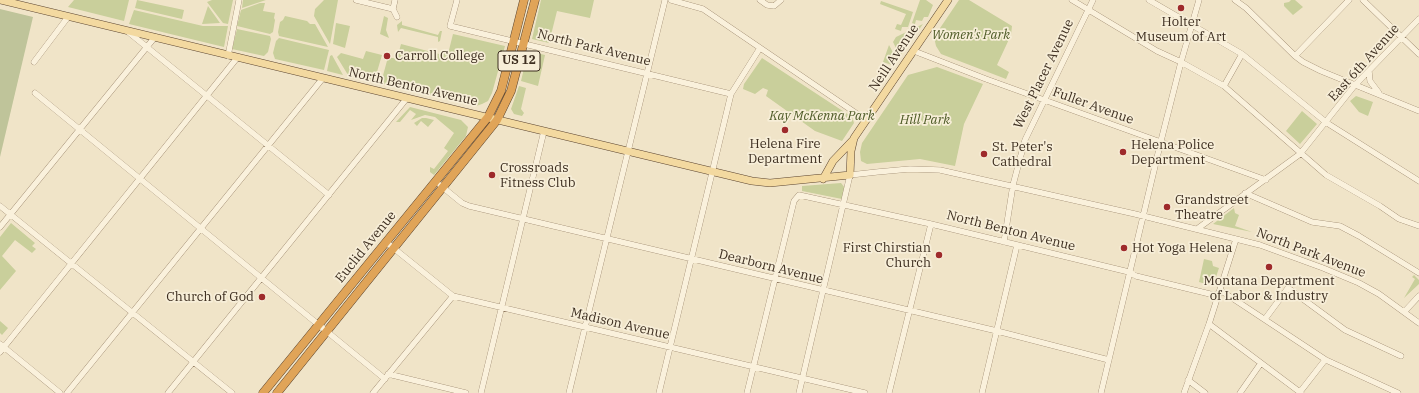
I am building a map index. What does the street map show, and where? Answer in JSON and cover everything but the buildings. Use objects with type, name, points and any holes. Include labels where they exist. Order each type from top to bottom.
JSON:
[{"type":"highway","name":"US 12","points":[[488,117],[501,91],[524,0]]},
{"type":"highway","name":"US 12","points":[[497,120],[511,90],[535,0]]},
{"type":"highway","name":"Euclid Avenue","points":[[263,393],[488,117]]},
{"type":"highway","name":"Euclid Avenue","points":[[277,393],[497,120]]},
{"type":"main road","name":"North Benton Avenue","points":[[0,0],[228,56],[713,171],[770,183],[822,179]]},
{"type":"main road","name":"Neill Avenue","points":[[850,175],[850,150],[854,138],[947,0]]},
{"type":"main road","points":[[822,179],[842,150],[854,138]]},
{"type":"main road","name":"North Park Avenue","points":[[822,179],[850,175]]},
{"type":"street","points":[[228,56],[239,0]]},
{"type":"street","points":[[356,0],[393,9]]},
{"type":"street","points":[[395,0],[393,9],[397,17]]},
{"type":"street","name":"North Park Avenue","points":[[457,0],[450,26],[732,94]]},
{"type":"street","points":[[569,393],[665,0]]},
{"type":"street","points":[[671,0],[703,9],[866,120]]},
{"type":"street","points":[[760,0],[767,5],[774,6],[781,0]]},
{"type":"street","points":[[1072,0],[1157,51],[1181,62],[1224,86],[1300,154],[1326,175],[1374,202],[1399,219],[1419,226]]},
{"type":"street","name":"West Placer Avenue","points":[[1004,242],[1013,185],[1025,140],[1093,0]]},
{"type":"street","points":[[1149,0],[1242,54],[1327,123],[1419,181]]},
{"type":"street","points":[[1102,393],[1142,215],[1181,62],[1200,0]]},
{"type":"street","points":[[1235,0],[1274,33],[1295,56],[1322,71],[1419,111]]},
{"type":"street","points":[[1295,56],[1349,0]]},
{"type":"street","points":[[1363,0],[1419,54]]},
{"type":"street","points":[[34,62],[68,16]]},
{"type":"street","name":"East 6th Avenue","points":[[1197,229],[1300,154],[1327,123],[1355,85],[1419,18]]},
{"type":"street","points":[[125,30],[329,195]]},
{"type":"street","points":[[0,227],[78,129],[155,37]]},
{"type":"street","points":[[659,393],[732,94],[760,48]]},
{"type":"street","name":"Fuller Avenue","points":[[914,51],[1266,180]]},
{"type":"street","points":[[1224,86],[1242,54]]},
{"type":"street","points":[[60,393],[1,348],[141,179],[237,58]]},
{"type":"street","points":[[1368,71],[1370,80],[1380,95]]},
{"type":"street","points":[[67,393],[323,78]]},
{"type":"street","points":[[35,93],[318,326],[386,377],[466,393]]},
{"type":"street","points":[[168,393],[407,98]]},
{"type":"street","points":[[481,393],[544,131]]},
{"type":"street","name":"North Park Avenue","points":[[850,175],[927,169],[940,170],[1013,185],[1142,215],[1236,239],[1281,253],[1344,276],[1379,294],[1405,311],[1419,323]]},
{"type":"street","points":[[799,393],[845,204],[850,175]]},
{"type":"street","name":"Dearborn Avenue","points":[[436,181],[443,188],[469,206],[775,280],[997,331],[1109,360]]},
{"type":"street","points":[[1245,193],[1312,222],[1340,226],[1419,273]]},
{"type":"street","name":"North Benton Avenue","points":[[775,280],[794,201],[797,196],[802,195],[931,224],[1129,272],[1136,276],[1210,294],[1219,292],[1265,319],[1325,360],[1398,393]]},
{"type":"street","points":[[0,206],[232,393]]},
{"type":"street","points":[[889,393],[931,224]]},
{"type":"street","points":[[1184,393],[1209,324],[1236,239]]},
{"type":"street","name":"Madison Avenue","points":[[386,242],[453,296],[865,393]]},
{"type":"street","points":[[982,393],[1017,245]]},
{"type":"street","points":[[747,393],[775,280]]},
{"type":"street","points":[[1265,319],[1288,288],[1345,330],[1401,356]]},
{"type":"street","points":[[373,393],[453,296]]},
{"type":"street","points":[[1405,311],[1419,296]]},
{"type":"street","points":[[1209,324],[1301,392],[1325,360]]},
{"type":"street","points":[[1240,393],[1261,363]]},
{"type":"street","points":[[1188,380],[1205,393]]},
{"type":"green space","points":[[74,0],[129,0],[124,21],[68,7]]},
{"type":"green space","points":[[137,0],[184,10],[182,19],[135,8]]},
{"type":"green space","points":[[212,0],[233,0],[228,24],[223,23],[207,2]]},
{"type":"green space","points":[[243,0],[266,0],[242,8]]},
{"type":"green space","points":[[324,0],[338,0],[330,44],[314,16],[315,9]]},
{"type":"green space","points":[[541,0],[594,0],[590,18],[557,11],[549,43],[532,39]]},
{"type":"green space","points":[[920,0],[926,0],[933,5],[928,17],[924,17],[922,21],[916,20],[915,24],[912,23]]},
{"type":"green space","name":"Women's Park","points":[[959,0],[969,0],[1012,26],[1011,35],[997,65],[1009,72],[1006,79],[941,54],[936,46],[934,37]]},
{"type":"green space","points":[[1295,0],[1303,7],[1293,15],[1284,6],[1284,3]]},
{"type":"green space","points":[[881,1],[913,12],[908,27],[902,27],[901,31],[895,29],[897,24],[901,25],[906,14],[880,4]]},
{"type":"green space","points":[[260,3],[265,3],[263,11],[275,13],[273,32],[270,34],[237,26],[241,10]]},
{"type":"green space","points":[[208,6],[220,23],[202,24]]},
{"type":"green space","points":[[0,9],[33,17],[0,157]]},
{"type":"green space","points":[[134,10],[203,26],[228,26],[224,47],[129,24]]},
{"type":"green space","points":[[285,16],[307,21],[310,24],[315,24],[328,47],[279,36],[278,32],[280,22]]},
{"type":"green space","points":[[384,16],[388,18],[386,30],[389,38],[380,34]]},
{"type":"green space","points":[[402,21],[402,25],[438,35],[440,31],[442,31],[440,41],[438,42],[438,37],[401,28],[398,32],[397,25]]},
{"type":"green space","points":[[336,23],[350,26],[345,48],[333,44]]},
{"type":"green space","points":[[923,24],[900,56],[893,42],[896,37]]},
{"type":"green space","points":[[237,29],[270,36],[271,39],[268,52],[264,56],[232,49]]},
{"type":"green space","points":[[453,34],[505,46],[492,93],[488,101],[476,106],[381,83],[388,57],[397,59],[401,44],[443,55],[444,50],[449,50]]},
{"type":"green space","points":[[279,38],[329,50],[324,70],[275,59],[273,53],[276,41]]},
{"type":"green space","points":[[889,45],[897,60],[892,65],[883,62]]},
{"type":"green space","points":[[366,51],[382,55],[374,82],[348,75],[337,57],[341,53],[363,59]]},
{"type":"green space","points":[[528,51],[545,55],[538,86],[521,81]]},
{"type":"green space","points":[[332,55],[343,75],[327,71],[330,56]]},
{"type":"green space","name":"Kay McKenna Park","points":[[762,58],[852,117],[854,123],[842,141],[815,131],[766,96],[768,90],[763,88],[755,94],[743,89],[744,84]]},
{"type":"green space","name":"Hill Park","points":[[937,67],[983,84],[964,124],[955,166],[920,159],[867,164],[861,161],[860,152],[862,143],[908,75]]},
{"type":"green space","points":[[519,86],[526,88],[521,109],[524,113],[522,116],[514,114],[511,109]]},
{"type":"green space","points":[[1356,96],[1373,102],[1368,116],[1359,112],[1350,101]]},
{"type":"green space","points":[[410,107],[461,120],[468,127],[466,136],[434,175],[430,172],[430,167],[434,169],[448,151],[444,148],[454,133],[435,117],[425,115],[411,120],[416,114],[410,110],[400,122],[396,122]]},
{"type":"green space","points":[[1302,111],[1317,124],[1300,144],[1286,131]]},
{"type":"green space","points":[[422,118],[434,120],[428,127],[421,121],[417,126],[414,123]]},
{"type":"green space","points":[[841,183],[845,188],[842,199],[802,191],[802,186]]},
{"type":"green space","points":[[1234,208],[1235,213],[1239,215],[1235,226],[1252,232],[1213,224]]},
{"type":"green space","points":[[11,223],[35,243],[32,246],[36,249],[32,253],[15,240],[2,256],[16,271],[0,290],[0,237]]},
{"type":"green space","points":[[1204,259],[1212,261],[1213,266],[1219,268],[1213,286],[1199,282]]},
{"type":"green space","points":[[1414,275],[1419,280],[1419,284],[1404,298],[1415,279],[1412,277]]},
{"type":"green space","points":[[0,321],[8,328],[2,335],[0,333]]},
{"type":"place","name":"Holter Museum of Art","points":[[1181,8]]},
{"type":"place","name":"Carroll College","points":[[387,56]]},
{"type":"place","name":"Helena Fire Department","points":[[785,130]]},
{"type":"place","name":"Helena Police Department","points":[[1123,152]]},
{"type":"place","name":"St. Peter's Cathedral","points":[[984,154]]},
{"type":"place","name":"Crossroads Fitness Club","points":[[492,175]]},
{"type":"place","name":"Grandstreet Theatre","points":[[1167,207]]},
{"type":"place","name":"Hot Yoga Helena","points":[[1124,248]]},
{"type":"place","name":"First Chirstian Church","points":[[939,255]]},
{"type":"place","name":"Montana Department of Labor & Industry","points":[[1269,267]]},
{"type":"place","name":"Church of God","points":[[262,297]]}]
